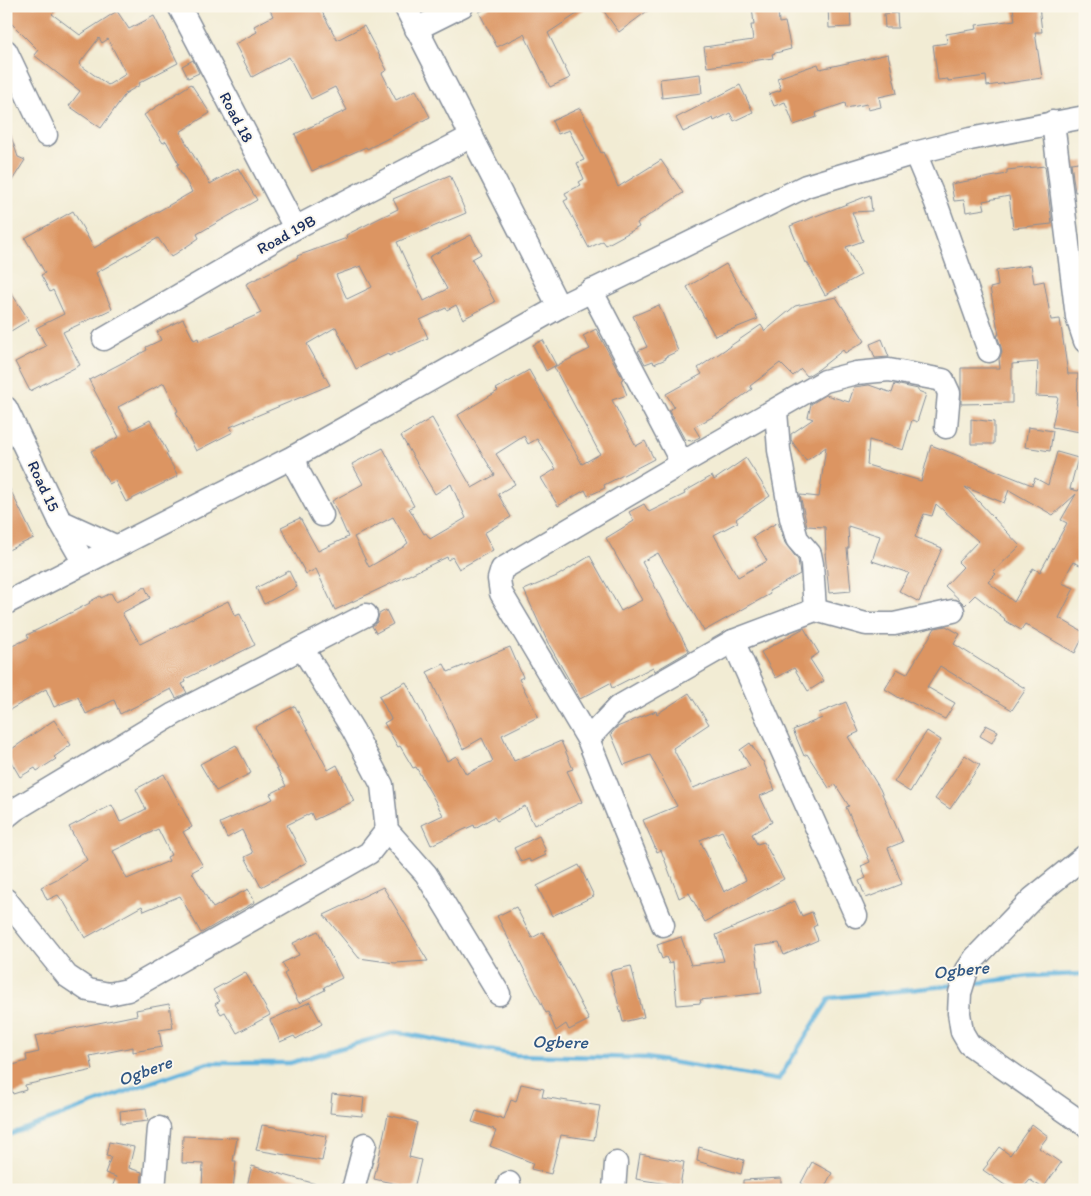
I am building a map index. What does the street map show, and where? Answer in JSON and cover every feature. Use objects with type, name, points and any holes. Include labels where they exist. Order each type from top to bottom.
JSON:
[{"type":"street","name":"Road 18","points":[[179,6],[295,228]]},
{"type":"street","points":[[404,6],[559,307]]},
{"type":"street","points":[[416,29],[462,6]]},
{"type":"street","points":[[6,52],[46,135]]},
{"type":"street","points":[[6,603],[295,456],[590,290],[806,186],[915,153],[970,139],[1085,117]]},
{"type":"street","points":[[1053,122],[1077,318],[1085,341]]},
{"type":"street","name":"Road 19B","points":[[104,339],[295,228],[472,136]]},
{"type":"street","points":[[915,153],[936,203],[990,350]]},
{"type":"street","points":[[590,290],[682,463]]},
{"type":"street","points":[[663,925],[588,740],[501,593],[499,579],[502,569],[825,381],[856,373],[889,370],[943,380],[949,393],[946,427]]},
{"type":"street","name":"Road 15","points":[[6,408],[60,521],[84,563]]},
{"type":"street","points":[[776,411],[779,450],[791,518],[797,539],[810,554],[811,559],[815,610]]},
{"type":"street","points":[[295,456],[298,471],[322,515]]},
{"type":"street","points":[[60,521],[115,546]]},
{"type":"street","points":[[588,740],[618,707],[733,642],[815,610],[866,624],[894,624],[953,611]]},
{"type":"street","points":[[6,817],[16,809],[174,714],[366,615]]},
{"type":"street","points":[[733,642],[856,916]]},
{"type":"street","points":[[302,648],[353,730],[382,785],[387,830],[426,874],[499,994]]},
{"type":"street","points":[[6,900],[67,976],[88,990],[109,994],[128,990],[370,852],[387,830]]},
{"type":"street","points":[[1085,856],[1033,898],[975,958],[967,970],[960,993],[959,1013],[962,1032],[969,1044],[1085,1125]]},
{"type":"street","points":[[154,1190],[159,1128]]},
{"type":"street","points":[[353,1190],[365,1144]]},
{"type":"street","points":[[614,1190],[616,1163]]},
{"type":"building","points":[[6,6],[60,6],[52,14],[80,35],[117,11],[129,29],[154,16],[178,63],[139,83],[140,85],[126,93],[101,128],[69,106],[80,91],[34,55],[38,50],[6,18]],"holes":[[[99,38],[102,43],[108,39],[126,74],[108,85],[79,64]]]},
{"type":"building","points":[[268,6],[319,6],[337,40],[364,26],[387,70],[382,73],[396,100],[416,90],[430,117],[367,149],[366,147],[312,171],[295,134],[347,110],[335,87],[311,99],[289,57],[252,77],[235,44],[257,32],[254,26],[273,16]]},
{"type":"building","points":[[491,6],[589,6],[548,33],[570,78],[550,87],[524,34],[497,47],[479,12]]},
{"type":"building","points":[[600,6],[654,6],[619,32]]},
{"type":"building","points":[[752,6],[778,6],[779,23],[785,22],[791,49],[772,54],[773,58],[707,67],[704,47],[753,40],[751,25],[754,25]]},
{"type":"building","points":[[828,6],[850,6],[851,27],[829,28]]},
{"type":"building","points":[[1039,6],[1042,32],[1035,32],[1042,78],[987,86],[986,76],[948,81],[948,79],[938,80],[933,45],[947,43],[946,34],[977,29],[976,25],[1015,20],[1013,8]]},
{"type":"building","points":[[897,13],[898,28],[885,28],[884,14]]},
{"type":"building","points":[[888,54],[897,93],[879,97],[881,107],[868,110],[867,104],[846,108],[845,103],[816,113],[817,117],[794,125],[785,102],[774,106],[769,94],[781,90],[777,78],[818,64],[820,69]]},
{"type":"building","points":[[193,60],[199,73],[188,78],[182,66]]},
{"type":"building","points":[[700,74],[702,93],[662,98],[660,79]]},
{"type":"building","points":[[191,84],[210,113],[180,132],[210,184],[238,168],[257,200],[197,234],[199,238],[171,257],[158,238],[96,273],[112,309],[63,332],[80,365],[30,391],[15,362],[46,346],[36,328],[64,314],[53,290],[50,292],[41,275],[45,273],[25,238],[73,211],[94,248],[192,192],[166,141],[163,143],[144,115]]},
{"type":"building","points":[[740,85],[753,112],[734,121],[730,113],[714,121],[713,118],[683,132],[676,118]]},
{"type":"building","points":[[580,108],[601,153],[603,152],[618,187],[661,160],[683,193],[637,223],[639,227],[606,245],[603,241],[589,248],[564,201],[568,199],[565,193],[581,185],[579,182],[584,179],[577,163],[584,160],[569,130],[558,134],[552,121]]},
{"type":"building","points":[[8,128],[18,157],[25,160],[6,190],[6,129]]},
{"type":"building","points":[[1085,161],[1085,191],[1075,192],[1071,163]]},
{"type":"building","points":[[1045,166],[1052,224],[1013,228],[1009,196],[983,201],[985,209],[966,212],[964,200],[954,201],[951,184],[1007,174],[1007,170]]},
{"type":"building","points":[[450,175],[466,213],[397,242],[424,301],[447,289],[429,257],[471,235],[481,254],[472,259],[495,302],[463,319],[456,305],[420,320],[428,338],[356,369],[336,327],[307,344],[330,385],[230,427],[233,432],[196,451],[164,383],[118,407],[131,430],[150,420],[178,476],[126,502],[115,481],[109,484],[91,451],[119,437],[89,380],[147,350],[146,347],[161,340],[157,332],[183,319],[194,340],[198,338],[199,341],[261,313],[246,284],[298,258],[297,256],[347,238],[346,235],[398,209],[393,199]],"holes":[[[361,266],[372,287],[347,299],[336,275]]]},
{"type":"building","points":[[870,195],[872,211],[852,212],[863,241],[846,247],[861,275],[825,295],[807,262],[805,263],[790,226]]},
{"type":"building","points":[[726,264],[758,319],[715,336],[687,287]]},
{"type":"building","points":[[1031,265],[1034,283],[1044,281],[1051,320],[1060,319],[1068,374],[1078,374],[1077,405],[1084,406],[1080,432],[1052,427],[1058,397],[1036,396],[1038,362],[1012,364],[1012,403],[961,404],[961,368],[1000,368],[999,359],[1002,353],[997,335],[999,335],[990,288],[998,286],[996,271]]},
{"type":"building","points":[[6,285],[29,320],[6,334]]},
{"type":"building","points":[[836,297],[865,341],[845,353],[843,350],[807,376],[801,369],[793,376],[780,363],[750,386],[752,389],[718,414],[694,427],[700,437],[692,441],[685,440],[669,410],[674,407],[666,394],[702,374],[698,368],[761,325],[765,331],[795,306]]},
{"type":"building","points":[[659,305],[678,351],[654,364],[653,361],[645,364],[638,351],[647,347],[633,316]]},
{"type":"building","points":[[596,329],[623,379],[621,380],[627,395],[612,400],[636,446],[645,441],[654,459],[604,485],[605,488],[588,496],[585,490],[558,506],[541,478],[556,469],[537,439],[528,444],[524,436],[496,454],[515,484],[498,494],[511,517],[484,533],[493,550],[459,569],[452,557],[448,560],[447,557],[335,610],[316,569],[306,574],[281,527],[300,518],[318,551],[348,537],[332,501],[363,484],[352,464],[383,448],[414,506],[409,508],[424,534],[426,533],[430,539],[466,518],[451,484],[435,494],[401,436],[432,418],[472,488],[495,475],[458,415],[498,391],[496,389],[529,370],[582,464],[600,454],[554,367],[590,349],[583,336]],"holes":[[[393,517],[408,543],[369,567],[354,537]]]},
{"type":"building","points":[[882,339],[889,357],[875,358],[870,344]]},
{"type":"building","points":[[543,340],[556,365],[546,371],[533,345]]},
{"type":"building","points":[[895,384],[918,389],[918,391],[926,394],[917,422],[912,420],[903,450],[869,440],[867,465],[921,481],[931,445],[1032,485],[1035,478],[1048,485],[1057,452],[1078,458],[1070,489],[1078,491],[1085,479],[1085,567],[1073,562],[1062,583],[1074,588],[1059,618],[1085,633],[1075,653],[1025,624],[1021,630],[1004,620],[975,595],[965,605],[945,586],[963,567],[958,562],[978,541],[936,504],[932,516],[924,514],[915,537],[942,548],[919,602],[899,591],[909,573],[872,561],[880,536],[848,526],[849,548],[847,548],[851,591],[829,593],[825,553],[825,527],[807,526],[800,495],[819,497],[826,447],[806,461],[791,440],[791,434],[813,419],[808,417],[811,404],[826,395],[849,402],[854,387],[869,385],[892,393]],"holes":[[[965,487],[1004,503],[1009,490],[1053,515],[1076,494],[1061,520],[1067,523],[1040,572],[1033,568],[1014,602],[988,582],[996,574],[993,572],[1020,546]]]},
{"type":"building","points":[[971,419],[994,422],[994,444],[971,444]]},
{"type":"building","points":[[1028,427],[1053,431],[1050,451],[1025,447]]},
{"type":"building","points":[[746,458],[770,496],[736,519],[738,522],[714,535],[738,577],[767,561],[753,537],[778,522],[785,543],[798,560],[800,574],[769,591],[770,594],[704,631],[658,553],[642,562],[689,651],[655,671],[653,667],[612,688],[610,683],[580,699],[548,643],[524,590],[557,576],[590,556],[621,611],[642,600],[606,538],[634,521],[629,512],[644,504],[649,512],[685,494],[684,492],[712,476],[714,480]]},
{"type":"building","points":[[6,481],[34,538],[6,551]]},
{"type":"building","points":[[289,571],[297,587],[264,604],[256,588]]},
{"type":"building","points":[[145,587],[150,598],[122,613],[140,644],[228,601],[235,616],[240,614],[255,645],[185,679],[186,682],[182,684],[187,693],[176,698],[171,689],[120,714],[114,700],[86,714],[78,697],[54,707],[46,689],[6,712],[6,649],[29,638],[27,635],[100,596],[101,598],[111,593],[116,602]]},
{"type":"building","points":[[386,610],[393,624],[376,633],[372,626],[377,622],[379,614]]},
{"type":"building","points":[[946,626],[960,634],[954,644],[1026,689],[1012,710],[940,666],[927,687],[955,703],[945,719],[901,699],[885,689],[897,669],[907,674],[935,628]]},
{"type":"building","points":[[804,628],[819,653],[810,659],[824,681],[808,691],[794,668],[776,678],[761,652]]},
{"type":"building","points":[[510,647],[523,677],[519,679],[538,717],[502,735],[514,761],[561,741],[573,769],[567,771],[582,802],[534,825],[525,806],[497,821],[494,817],[475,828],[474,825],[431,845],[422,825],[443,815],[416,767],[413,768],[384,723],[391,719],[379,696],[406,682],[447,761],[456,756],[466,774],[493,761],[482,738],[463,749],[427,672],[444,664],[448,672]]},
{"type":"building","points":[[689,693],[709,724],[673,748],[693,788],[750,766],[740,750],[750,743],[763,761],[775,790],[760,796],[772,822],[752,834],[757,844],[764,842],[784,879],[705,922],[689,893],[679,898],[661,850],[657,852],[643,820],[677,806],[650,755],[624,765],[611,734],[617,727],[656,711],[657,714]],"holes":[[[722,831],[746,880],[724,892],[700,840]]]},
{"type":"building","points":[[846,702],[859,732],[848,737],[880,789],[903,842],[888,848],[902,884],[866,898],[859,881],[866,878],[861,866],[870,862],[846,807],[849,806],[835,784],[829,788],[807,754],[804,756],[793,730],[822,718],[819,713]]},
{"type":"building","points":[[295,706],[328,770],[337,765],[354,801],[314,820],[311,813],[287,825],[307,862],[261,887],[245,857],[253,853],[242,830],[227,838],[220,823],[273,799],[270,794],[286,786],[255,727]]},
{"type":"building","points":[[54,720],[71,745],[54,757],[56,759],[37,771],[35,768],[20,777],[6,753]]},
{"type":"building","points":[[986,725],[998,731],[992,743],[980,736]]},
{"type":"building","points":[[927,731],[941,740],[910,792],[894,782]]},
{"type":"building","points":[[236,745],[251,773],[216,791],[200,764]]},
{"type":"building","points":[[965,755],[980,765],[950,809],[935,799]]},
{"type":"building","points":[[164,774],[192,827],[183,832],[203,866],[192,872],[213,908],[248,889],[255,902],[201,933],[180,896],[144,911],[142,906],[85,938],[58,895],[47,900],[41,887],[87,860],[69,827],[112,805],[120,822],[146,809],[136,789]],"holes":[[[158,829],[171,855],[167,857],[169,861],[127,879],[113,851]]]},
{"type":"building","points":[[539,836],[546,855],[531,862],[529,859],[521,862],[514,848]]},
{"type":"building","points":[[579,865],[594,896],[552,916],[537,886]]},
{"type":"building","points":[[383,887],[428,961],[395,963],[359,958],[324,915]]},
{"type":"building","points":[[795,901],[802,916],[812,912],[817,925],[813,927],[818,940],[784,955],[779,943],[755,946],[762,993],[700,1000],[701,1003],[677,1005],[673,962],[669,964],[666,957],[662,959],[657,945],[681,937],[691,965],[724,961],[716,935]]},
{"type":"building","points":[[516,907],[532,938],[543,932],[589,1020],[569,1030],[566,1024],[556,1031],[548,1012],[546,1013],[497,916]]},
{"type":"building","points":[[318,931],[342,978],[324,987],[325,990],[299,1003],[284,974],[287,972],[282,963],[299,955],[293,943]]},
{"type":"building","points":[[631,966],[644,1017],[623,1022],[610,971]]},
{"type":"building","points":[[245,972],[270,1015],[237,1033],[225,1012],[221,1014],[215,1004],[220,1001],[213,990]]},
{"type":"building","points":[[310,1002],[322,1024],[296,1039],[294,1036],[280,1042],[270,1020]]},
{"type":"building","points":[[169,1004],[173,1028],[159,1030],[162,1047],[133,1052],[133,1047],[90,1056],[93,1070],[25,1085],[26,1090],[13,1094],[6,1067],[27,1061],[26,1055],[39,1052],[35,1036],[137,1015],[136,1010]]},
{"type":"building","points":[[521,1084],[544,1089],[542,1097],[600,1106],[594,1140],[561,1135],[551,1174],[531,1169],[533,1163],[490,1146],[496,1131],[472,1122],[476,1111],[504,1119],[511,1100],[516,1102]]},
{"type":"building","points":[[332,1094],[364,1098],[362,1116],[330,1113]]},
{"type":"building","points":[[146,1108],[148,1121],[121,1124],[120,1111]]},
{"type":"building","points":[[388,1115],[417,1122],[409,1157],[421,1160],[414,1188],[374,1179]]},
{"type":"building","points":[[1032,1124],[1048,1136],[1039,1148],[1061,1163],[1043,1188],[1030,1180],[1021,1190],[1012,1190],[983,1170],[999,1147],[1010,1155]]},
{"type":"building","points":[[262,1125],[327,1136],[322,1161],[256,1150]]},
{"type":"building","points":[[183,1136],[237,1138],[233,1161],[236,1161],[233,1190],[202,1190],[203,1164],[182,1163]]},
{"type":"building","points":[[109,1142],[134,1147],[129,1168],[142,1172],[141,1190],[111,1190],[116,1177],[105,1173],[111,1157],[106,1156]]},
{"type":"building","points":[[699,1147],[744,1160],[741,1174],[697,1161]]},
{"type":"building","points":[[640,1154],[684,1162],[680,1186],[636,1179]]},
{"type":"building","points":[[812,1162],[832,1173],[823,1190],[814,1190],[801,1183]]},
{"type":"building","points":[[252,1166],[323,1186],[323,1190],[246,1190]]},
{"type":"building","points":[[781,1178],[781,1190],[743,1190],[743,1180]]},
{"type":"waterway","name":"Ogbere","points":[[969,984],[1029,976],[1085,974]]},
{"type":"waterway","name":"Ogbere","points":[[6,1136],[208,1063],[290,1063],[396,1032],[515,1055],[647,1058],[778,1080],[830,998],[956,985]]}]
